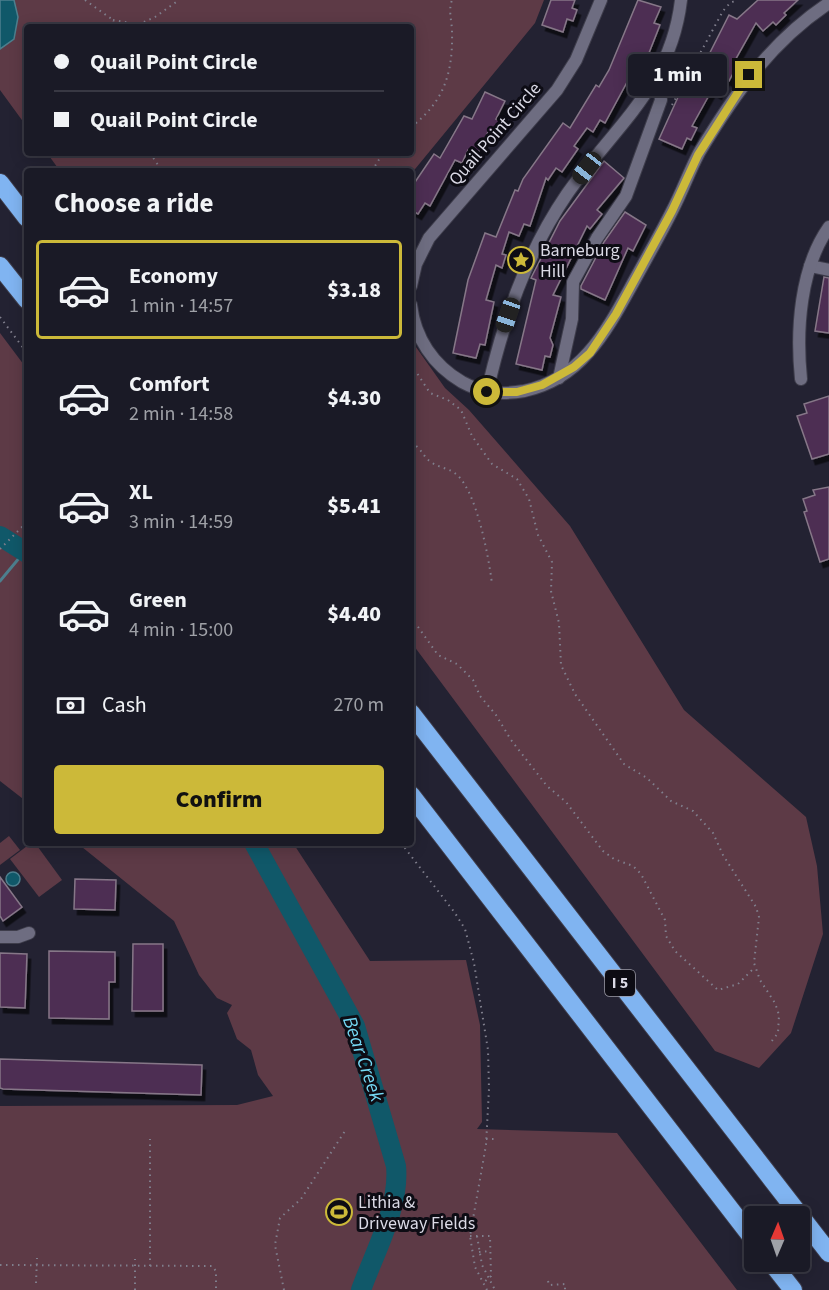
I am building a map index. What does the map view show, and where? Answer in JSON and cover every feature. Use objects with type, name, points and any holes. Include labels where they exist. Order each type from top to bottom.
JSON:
[{"type":"highway","points":[[0,183],[24,214]]},
{"type":"highway","points":[[0,266],[24,296]]},
{"type":"highway","name":"I 5","points":[[414,717],[829,1253]]},
{"type":"highway","points":[[414,799],[744,1227]]},
{"type":"highway","points":[[779,1272],[793,1290]]},
{"type":"street","name":"Quail Point Circle","points":[[414,273],[429,238],[557,90],[576,60],[601,0]]},
{"type":"street","points":[[487,392],[501,333],[514,296],[539,241],[567,194],[640,105],[658,73],[675,29],[681,0]]},
{"type":"street","points":[[414,319],[416,328],[430,355],[457,379],[487,392],[517,392],[559,378],[574,367],[603,337],[672,211],[698,155],[749,75],[778,42],[829,3]]},
{"type":"street","points":[[559,378],[572,319],[573,282],[597,238],[626,196],[661,100],[662,89],[658,73]]},
{"type":"street","points":[[801,379],[799,329],[810,266],[818,242],[829,227]]},
{"type":"street","points":[[810,266],[829,270]]},
{"type":"street","points":[[0,937],[18,937],[29,933]]},
{"type":"path","points":[[85,0],[113,20],[137,24],[155,17],[179,0]]},
{"type":"path","points":[[414,124],[436,103],[448,81],[452,55],[452,0]]},
{"type":"path","points":[[670,110],[723,11],[730,3],[737,0]]},
{"type":"path","points":[[113,20],[114,24]]},
{"type":"path","points":[[0,317],[24,349]]},
{"type":"path","points":[[414,369],[430,393],[448,400],[461,410],[472,436],[492,464],[517,479],[529,499],[538,535],[552,562],[551,591],[559,623],[559,652],[564,675],[624,764],[647,778],[671,801],[693,811],[715,836],[723,855],[759,913],[754,945],[755,967],[760,980],[778,1009],[778,1033],[771,1042]]},
{"type":"path","points":[[414,446],[432,463],[450,470],[461,478],[469,492],[490,559],[492,584]]},
{"type":"path","points":[[0,549],[24,525]]},
{"type":"path","points":[[414,621],[438,655],[457,664],[474,680],[480,696],[511,740],[547,786],[566,802],[603,851],[614,859],[633,866],[641,874],[665,920],[666,936],[675,951],[718,990],[738,984],[755,967]]},
{"type":"path","points":[[403,846],[455,913],[471,946],[488,1050],[486,1139],[470,1236],[470,1251],[487,1290]]},
{"type":"path","points":[[284,1290],[275,1245],[280,1218],[301,1199],[345,1131]]},
{"type":"path","points":[[150,1139],[150,1266]]},
{"type":"path","points":[[486,1139],[497,1139]]},
{"type":"path","points":[[470,1236],[490,1236],[492,1273],[489,1280],[483,1283]]},
{"type":"path","points":[[477,1236],[478,1252],[495,1290]]},
{"type":"path","points":[[478,1252],[491,1251]]},
{"type":"path","points":[[36,1283],[37,1258]]},
{"type":"path","points":[[135,1259],[135,1290]]},
{"type":"path","points":[[0,1265],[214,1267],[216,1290]]},
{"type":"path","points":[[548,1281],[549,1285],[565,1284],[565,1290]]},
{"type":"shaded area","points":[[0,0],[544,0],[535,23],[414,170],[414,168],[58,168],[49,156],[414,156],[414,24],[24,24],[24,123],[0,90]]},
{"type":"shaded area","points":[[0,333],[24,365],[24,800],[0,781]]},
{"type":"shaded area","points":[[414,344],[445,388],[469,410],[570,526],[684,710],[806,817],[817,866],[823,934],[791,1033],[759,1068],[715,1051],[414,646]]},
{"type":"shaded area","points":[[9,836],[20,850],[0,865],[0,843]]},
{"type":"shaded area","points":[[27,846],[37,846],[62,880],[39,897],[10,859]]},
{"type":"shaded area","name":"Lithia & Driveway Fields","points":[[81,846],[295,846],[370,961],[466,960],[480,1025],[482,1122],[477,1129],[617,1133],[737,1290],[0,1290],[0,1106],[237,1105],[273,1096],[258,1075],[251,1050],[237,1039],[227,1013],[232,1005],[217,998],[199,975],[174,921]]},
{"type":"water","points":[[0,0],[14,0],[18,17],[14,39],[0,49]]},
{"type":"water","points":[[13,872],[18,874],[20,879],[18,884],[13,886],[8,884],[6,879],[8,874]]},
{"type":"building","points":[[551,0],[575,0],[572,8],[577,10],[573,21],[567,19],[563,32],[542,25]]},
{"type":"building","points":[[638,0],[661,7],[654,23],[660,25],[645,63],[639,60],[605,123],[600,120],[593,132],[587,128],[574,146],[578,149],[562,172],[556,168],[548,180],[546,178],[530,226],[524,224],[519,236],[509,232],[502,254],[506,255],[502,268],[496,265],[486,300],[494,302],[485,345],[480,344],[476,358],[453,353],[468,280],[485,233],[496,237],[515,190],[518,191],[523,179],[563,123],[570,128],[596,85],[599,87],[609,70]]},
{"type":"building","points":[[758,0],[798,0],[784,13],[786,15],[776,25],[773,22],[763,31],[756,23],[733,64],[737,66],[729,81],[726,79],[718,94],[712,90],[692,126],[697,128],[691,140],[687,138],[682,149],[659,139],[684,84],[692,88],[729,15],[737,19]]},
{"type":"building","points":[[485,92],[505,101],[496,119],[501,121],[494,135],[488,132],[477,155],[468,150],[462,163],[455,160],[430,206],[425,203],[418,214],[414,212],[414,184],[434,154],[440,158],[464,116],[472,119]]},
{"type":"building","points":[[604,161],[624,178],[597,210],[602,214],[590,229],[587,226],[553,295],[561,297],[550,338],[553,345],[550,357],[545,356],[542,370],[516,364],[536,280],[531,278],[560,221]]},
{"type":"building","points":[[625,212],[646,225],[633,251],[628,248],[605,300],[581,289],[581,286],[604,242]]},
{"type":"building","points":[[824,277],[829,278],[829,333],[815,331]]},
{"type":"building","points":[[829,396],[829,454],[812,459],[797,416],[807,413],[804,404]]},
{"type":"building","points":[[829,487],[829,559],[820,562],[804,512],[807,511],[803,499],[815,495],[813,490]]},
{"type":"building","points":[[0,877],[22,907],[3,921],[0,916]]},
{"type":"building","points":[[75,879],[116,880],[115,910],[74,909]]},
{"type":"building","points":[[133,944],[163,944],[163,1011],[132,1011]]},
{"type":"building","points":[[49,951],[115,952],[115,982],[109,982],[109,1019],[49,1018]]},
{"type":"building","points":[[0,953],[27,954],[25,1008],[0,1007]]},
{"type":"building","points":[[0,1059],[202,1065],[201,1095],[3,1089],[0,1088]]},
{"type":"waterway","name":"Bear Creek","points":[[0,536],[24,551]]},
{"type":"waterway","points":[[0,581],[24,552]]},
{"type":"waterway","name":"Bear Creek","points":[[256,846],[355,1026],[396,1166],[396,1182],[390,1213],[361,1290]]},
{"type":"place","name":"Barneburg Hill","points":[[521,260]]},
{"type":"place","name":"Lithia & Driveway Fields","points":[[339,1212]]},
{"type":"route","points":[[487,392],[517,392],[542,385],[559,378],[590,353],[603,337],[616,314],[672,211],[698,155],[749,75]]}]
